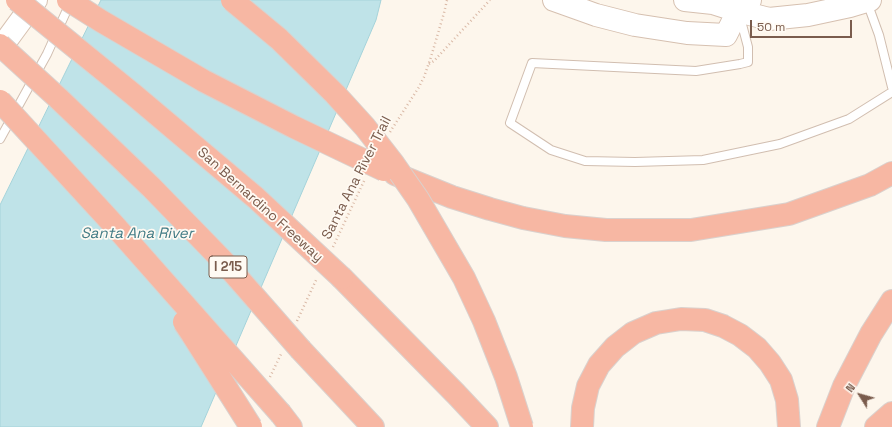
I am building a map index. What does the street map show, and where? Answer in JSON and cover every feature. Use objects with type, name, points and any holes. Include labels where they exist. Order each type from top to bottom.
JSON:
[{"type":"highway","name":"San Bernardino Freeway","points":[[17,0],[134,95],[256,198],[342,278],[487,427]]},
{"type":"highway","points":[[70,0],[101,21],[204,81],[377,167],[452,196],[523,218],[565,226],[606,230],[690,230],[789,214],[870,185],[892,173]]},
{"type":"highway","points":[[232,0],[279,39],[335,94],[393,163],[418,200],[464,278],[484,321],[506,377],[522,427]]},
{"type":"highway","name":"I 215","points":[[0,45],[58,98],[223,261],[292,350],[373,427]]},
{"type":"highway","points":[[0,101],[114,225],[286,421]]},
{"type":"highway","points":[[114,225],[192,334],[251,427]]},
{"type":"highway","points":[[828,427],[844,386],[871,334],[892,302]]},
{"type":"highway","points":[[582,427],[583,408],[588,386],[599,365],[615,347],[633,333],[656,323],[681,319],[705,320],[723,326],[740,335],[757,348],[770,363],[781,380],[787,400],[789,427]]},
{"type":"highway","points":[[876,427],[892,412]]},
{"type":"main road","points":[[0,49],[36,0]]},
{"type":"main road","points":[[554,0],[596,15],[635,25],[687,33],[726,35],[740,4]]},
{"type":"main road","points":[[685,0],[740,4],[769,19],[808,15],[850,6],[868,0]]},
{"type":"lane","points":[[0,139],[47,54],[70,0]]},
{"type":"lane","points":[[868,0],[891,82]]},
{"type":"lane","points":[[740,4],[748,47],[748,62],[696,71],[532,63],[510,123],[551,150],[585,160],[635,162],[704,160],[780,144],[849,119],[892,92]]},
{"type":"path","name":"Santa Ana River Trail","points":[[387,138],[424,77],[444,13],[446,0]]},
{"type":"path","points":[[429,64],[434,61],[490,0]]},
{"type":"path","name":"Santa Ana River Trail","points":[[330,251],[368,174]]},
{"type":"path","points":[[296,321],[320,272]]},
{"type":"path","points":[[269,378],[292,350]]},
{"type":"water","name":"Santa Ana River","points":[[101,0],[381,0],[376,20],[201,427],[0,427],[0,205]]}]
